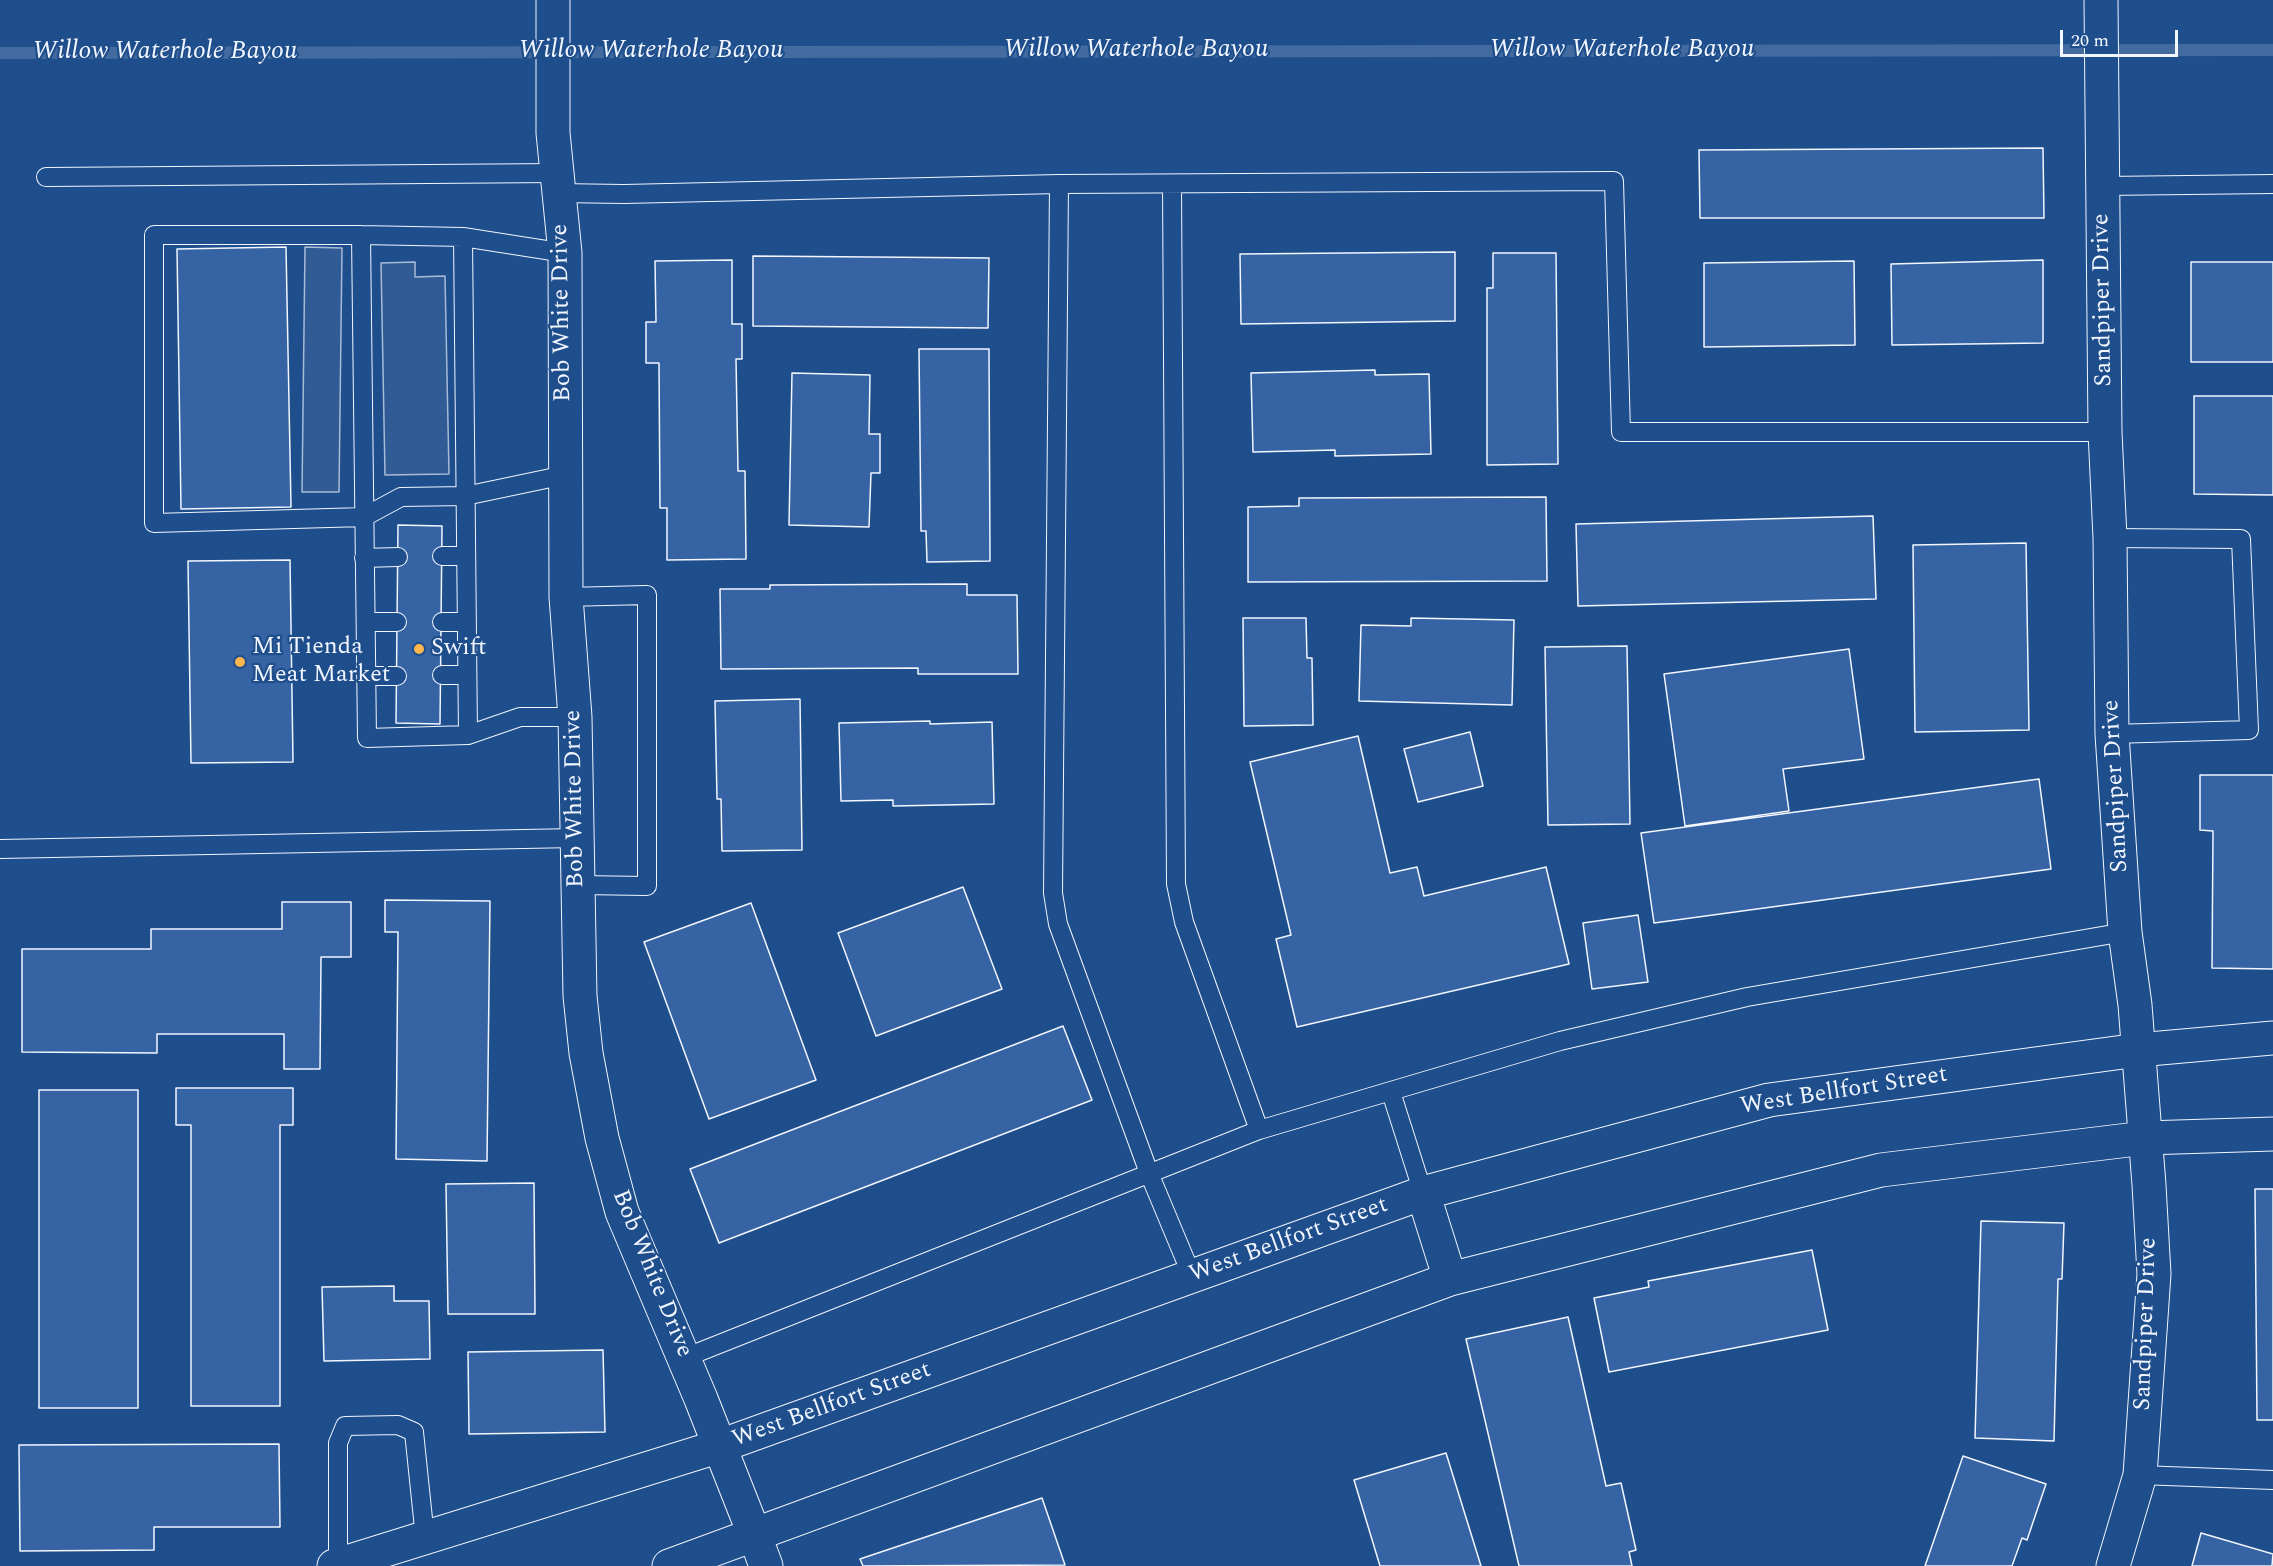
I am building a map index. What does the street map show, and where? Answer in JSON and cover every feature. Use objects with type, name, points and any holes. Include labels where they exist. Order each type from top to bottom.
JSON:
[{"type":"main road","name":"Bob White Drive","points":[[553,0],[553,133],[565,253],[566,597],[575,717],[580,996],[586,1053],[602,1138],[622,1212],[720,1446],[766,1566]]},
{"type":"main road","name":"Sandpiper Drive","points":[[2101,0],[2105,432],[2110,538],[2112,734],[2125,932],[2138,1050],[2154,1274],[2140,1475],[2113,1566]]},
{"type":"main road","name":"West Bellfort Street","points":[[336,1565],[720,1446],[1423,1193],[1769,1100],[2138,1050],[2273,1038]]},
{"type":"main road","points":[[669,1566],[1450,1280],[1881,1170],[2145,1138],[2273,1134]]},
{"type":"main road","points":[[1423,1193],[1450,1280]]},
{"type":"lane","points":[[46,177],[557,183],[636,194],[1059,184],[1614,181],[1621,432],[2105,432]]},
{"type":"lane","points":[[1059,184],[1053,892],[1058,924],[1149,1173],[1192,1276]]},
{"type":"lane","points":[[1172,184],[1176,884],[1184,922],[1259,1131]]},
{"type":"lane","points":[[2103,186],[2273,184]]},
{"type":"lane","points":[[565,253],[464,237],[154,235],[154,523],[364,518],[401,497],[465,496],[565,475]]},
{"type":"lane","points":[[361,235],[367,738],[468,735],[520,717],[575,717]]},
{"type":"lane","points":[[464,237],[468,735]]},
{"type":"lane","points":[[2110,538],[2241,539],[2249,730],[2112,734]]},
{"type":"lane","points":[[442,556],[465,556]]},
{"type":"lane","points":[[364,558],[398,557]]},
{"type":"lane","points":[[566,597],[647,595],[647,886],[578,885]]},
{"type":"lane","points":[[366,622],[397,622]]},
{"type":"lane","points":[[442,622],[466,622]]},
{"type":"lane","points":[[442,675],[467,675]]},
{"type":"lane","points":[[366,676],[397,676]]},
{"type":"lane","points":[[0,849],[576,838]]},
{"type":"lane","points":[[684,1358],[1259,1131],[1560,1041],[1747,997],[2125,932]]},
{"type":"lane","points":[[1391,1092],[1423,1193]]},
{"type":"lane","points":[[336,1565],[338,1443],[345,1426],[398,1425],[414,1432],[426,1538]]},
{"type":"lane","points":[[2140,1475],[2273,1480]]},
{"type":"shaded area","points":[[305,247],[342,248],[339,492],[302,492]]},
{"type":"shaded area","points":[[415,262],[415,277],[445,276],[449,474],[385,475],[381,263]]},
{"type":"building","points":[[2043,148],[2044,218],[1700,218],[1699,150]]},
{"type":"building","points":[[286,247],[291,507],[181,509],[177,249]]},
{"type":"building","points":[[1455,252],[1455,321],[1241,324],[1240,254]]},
{"type":"building","points":[[1493,253],[1556,253],[1558,464],[1487,465],[1487,288],[1493,288]]},
{"type":"building","points":[[753,256],[989,258],[988,328],[753,326]]},
{"type":"building","points":[[732,260],[732,324],[742,324],[742,359],[736,359],[738,471],[745,471],[746,559],[667,560],[667,508],[660,508],[659,363],[646,363],[646,322],[656,322],[655,261]]},
{"type":"building","points":[[2043,260],[2043,343],[1892,345],[1891,264]]},
{"type":"building","points":[[1854,261],[1855,345],[1704,347],[1704,263]]},
{"type":"building","points":[[2191,262],[2273,262],[2273,362],[2191,362]]},
{"type":"building","points":[[919,349],[989,349],[990,561],[927,562],[926,531],[921,531]]},
{"type":"building","points":[[1375,370],[1375,375],[1429,374],[1431,454],[1335,456],[1335,450],[1253,452],[1251,373]]},
{"type":"building","points":[[792,373],[870,375],[869,434],[880,434],[880,473],[871,473],[869,527],[789,525]]},
{"type":"building","points":[[2194,396],[2273,396],[2273,495],[2194,494]]},
{"type":"building","points":[[1546,497],[1547,581],[1248,582],[1248,507],[1299,506],[1299,498]]},
{"type":"building","points":[[1873,516],[1876,599],[1578,606],[1576,524]]},
{"type":"building","name":"Swift","points":[[398,525],[442,526],[440,724],[396,723]]},
{"type":"building","points":[[2026,543],[2029,730],[1915,732],[1913,545]]},
{"type":"building","name":"Mi Tienda Meat Market","points":[[290,560],[293,762],[191,763],[188,561]]},
{"type":"building","points":[[967,584],[967,595],[1017,595],[1018,674],[918,674],[918,668],[721,669],[720,589],[770,589],[770,585]]},
{"type":"building","points":[[1243,618],[1306,618],[1307,658],[1312,658],[1313,725],[1244,726]]},
{"type":"building","points":[[1411,618],[1514,620],[1512,705],[1359,701],[1361,625],[1411,626]]},
{"type":"building","points":[[1627,646],[1630,824],[1548,825],[1545,647]]},
{"type":"building","points":[[1849,649],[1864,759],[1783,769],[1789,811],[1685,826],[1664,674]]},
{"type":"building","points":[[800,699],[802,850],[722,851],[721,799],[717,799],[715,701]]},
{"type":"building","points":[[930,721],[930,724],[992,722],[994,804],[893,806],[893,800],[841,801],[839,723]]},
{"type":"building","points":[[1470,732],[1483,786],[1418,802],[1404,749]]},
{"type":"building","points":[[1358,736],[1390,873],[1417,867],[1424,896],[1546,867],[1569,964],[1297,1027],[1276,939],[1291,935],[1250,762]]},
{"type":"building","points":[[2200,775],[2273,775],[2273,969],[2212,968],[2213,831],[2200,830]]},
{"type":"building","points":[[2039,779],[2051,869],[1654,923],[1641,833]]},
{"type":"building","points":[[963,887],[1002,989],[876,1036],[838,933]]},
{"type":"building","points":[[385,900],[490,901],[487,1161],[396,1159],[398,932],[385,932]]},
{"type":"building","points":[[282,902],[351,902],[351,957],[321,957],[320,1069],[284,1069],[284,1034],[157,1034],[157,1053],[22,1052],[22,949],[151,949],[151,929],[282,929]]},
{"type":"building","points":[[751,903],[816,1080],[709,1119],[644,942]]},
{"type":"building","points":[[1638,915],[1648,982],[1592,989],[1583,923]]},
{"type":"building","points":[[1063,1026],[1092,1100],[719,1243],[690,1169]]},
{"type":"building","points":[[176,1088],[293,1088],[293,1125],[280,1125],[280,1406],[191,1406],[191,1125],[176,1125]]},
{"type":"building","points":[[39,1090],[138,1090],[138,1408],[39,1408]]},
{"type":"building","points":[[534,1183],[535,1314],[448,1314],[446,1184]]},
{"type":"building","points":[[2255,1189],[2273,1189],[2273,1420],[2257,1420]]},
{"type":"building","points":[[1981,1221],[2064,1223],[2062,1279],[2058,1279],[2054,1441],[1975,1438]]},
{"type":"building","points":[[1812,1250],[1828,1330],[1609,1372],[1594,1298],[1649,1287],[1648,1281]]},
{"type":"building","points":[[394,1286],[394,1301],[429,1301],[430,1359],[324,1361],[322,1287]]},
{"type":"building","points":[[1568,1317],[1606,1486],[1621,1483],[1636,1550],[1629,1552],[1632,1566],[1519,1566],[1466,1339]]},
{"type":"building","points":[[603,1350],[605,1432],[469,1434],[468,1352]]},
{"type":"building","points":[[279,1444],[280,1527],[154,1527],[154,1550],[20,1551],[19,1445]]},
{"type":"building","points":[[1446,1453],[1481,1566],[1380,1566],[1354,1480]]},
{"type":"building","points":[[1963,1456],[2046,1484],[2027,1540],[2022,1538],[2012,1566],[1925,1566]]},
{"type":"building","points":[[1042,1498],[1065,1565],[863,1566],[860,1559]]},
{"type":"building","points":[[2201,1533],[2273,1554],[2272,1566],[2192,1566]]},
{"type":"waterway","name":"Willow Waterhole Bayou","points":[[0,53],[2273,50]]},
{"type":"place","name":"Swift","points":[[419,649]]},
{"type":"place","name":"Mi Tienda Meat Market","points":[[240,662]]}]
